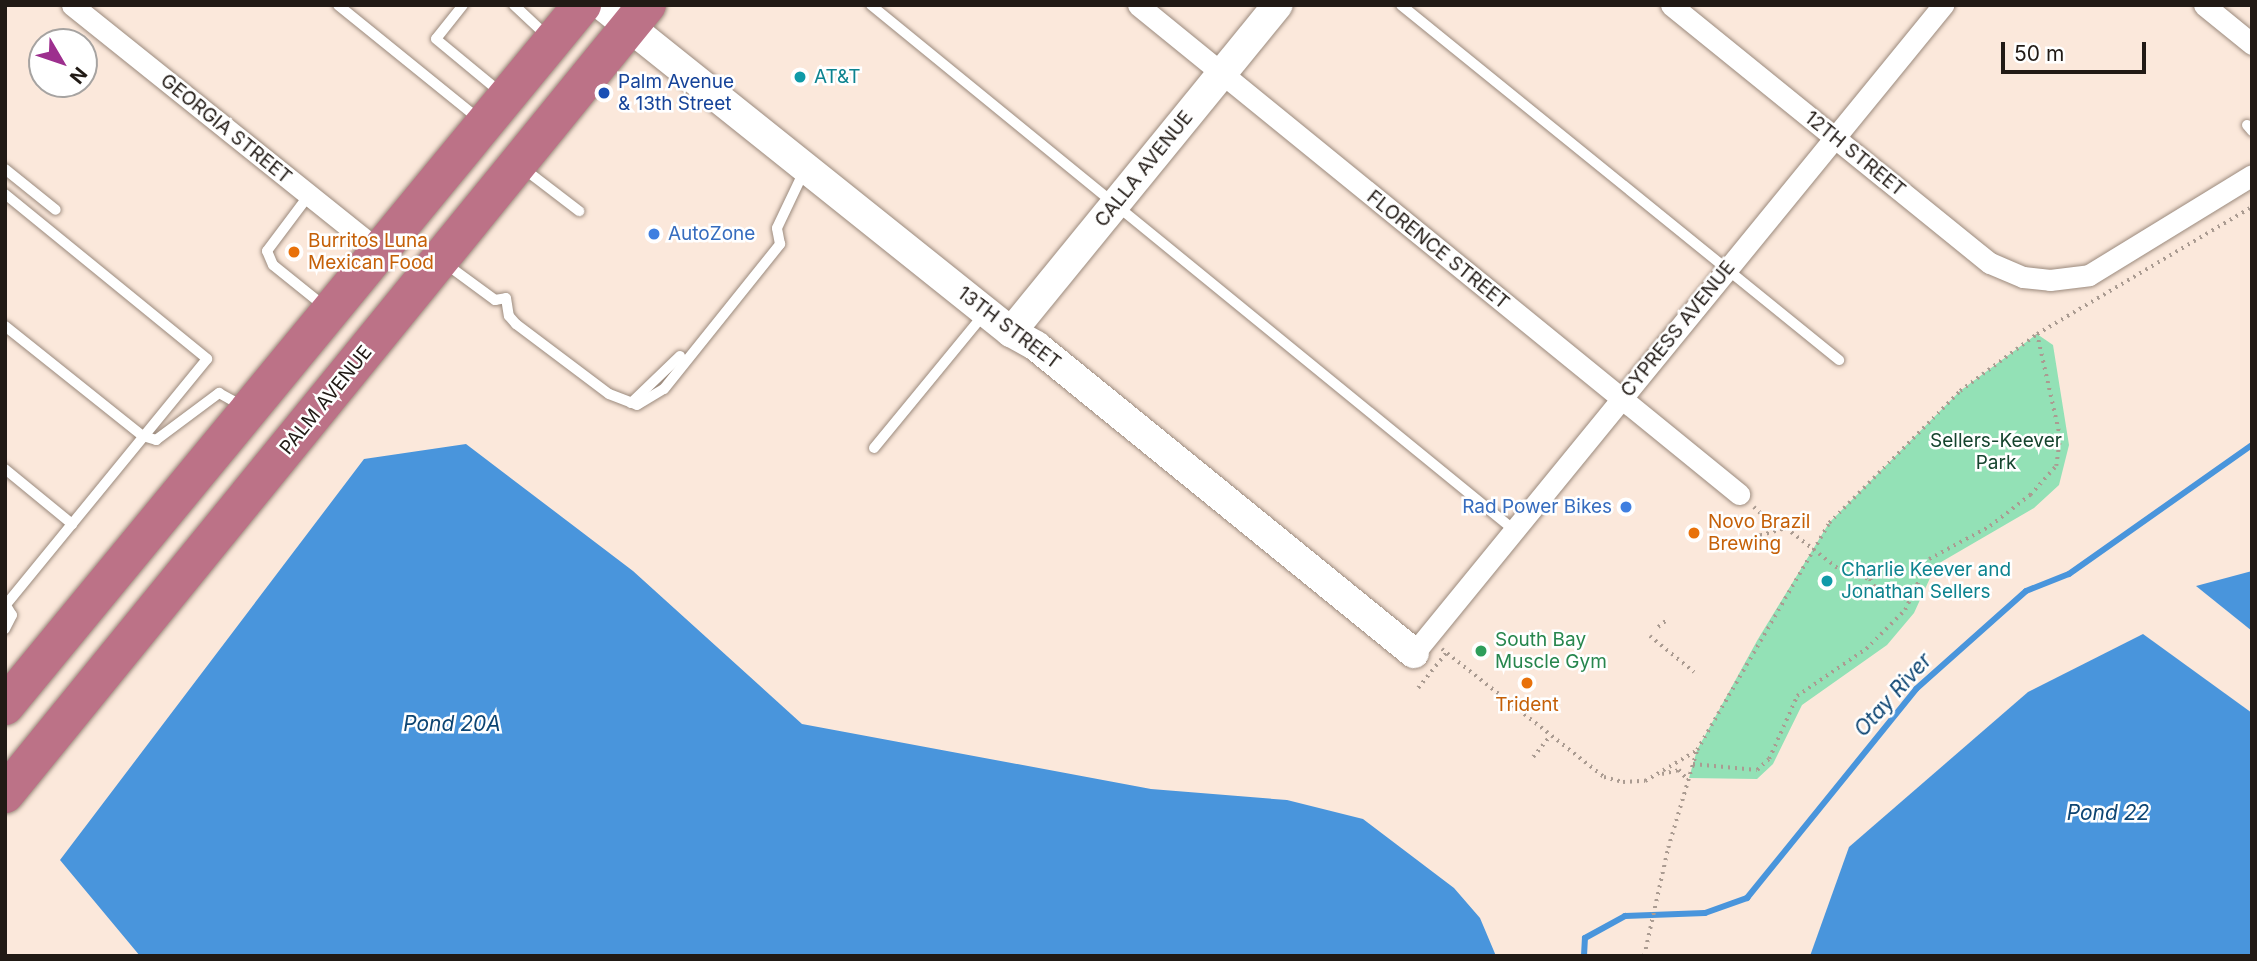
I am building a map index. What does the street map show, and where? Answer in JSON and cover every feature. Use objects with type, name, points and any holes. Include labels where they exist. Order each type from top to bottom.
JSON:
[{"type":"highway","points":[[5,706],[582,5]]},
{"type":"highway","name":"PALM AVENUE","points":[[5,794],[517,164],[626,13]]},
{"type":"street","name":"GEORGIA STREET","points":[[72,5],[379,251]]},
{"type":"street","name":"FLORENCE STREET","points":[[1138,5],[1742,497]]},
{"type":"street","name":"CALLA AVENUE","points":[[1011,332],[1278,5]]},
{"type":"street","name":"12TH STREET","points":[[1671,5],[1990,263],[2023,277],[2050,280],[2089,275],[2252,175]]},
{"type":"street","points":[[2204,5],[2252,44]]},
{"type":"street","name":"CYPRESS AVENUE","points":[[1425,649],[1514,530],[1940,6]]},
{"type":"street","name":"13TH STREET","points":[[626,13],[806,167],[1011,332],[1036,346],[1425,649]]},
{"type":"lane","points":[[338,5],[496,111]]},
{"type":"lane","points":[[463,5],[436,39],[496,111]]},
{"type":"lane","points":[[514,5],[553,41]]},
{"type":"lane","points":[[871,5],[1514,530]]},
{"type":"lane","points":[[1401,5],[1839,360]]},
{"type":"lane","points":[[517,164],[579,211]]},
{"type":"lane","points":[[440,259],[495,300],[506,298],[509,316],[516,324],[609,394],[629,404],[650,401],[664,389],[780,244],[777,228],[806,167]]},
{"type":"lane","points":[[5,169],[56,210]]},
{"type":"lane","points":[[5,194],[206,359],[6,605],[12,615],[5,629]]},
{"type":"lane","points":[[309,195],[267,251],[273,265],[330,311]]},
{"type":"lane","points":[[874,448],[986,312]]},
{"type":"lane","points":[[5,326],[143,436],[156,440],[219,393],[249,410]]},
{"type":"lane","points":[[5,469],[72,524]]},
{"type":"path","points":[[1644,956],[1668,848],[1697,750],[1829,523],[1961,391],[2037,334],[2252,207]]},
{"type":"path","points":[[1693,764],[1757,770],[1769,759],[1797,696],[1866,649],[1905,610],[1929,559],[1990,526],[2030,495],[2056,466],[2060,439],[2037,334]]},
{"type":"path","points":[[1742,497],[1779,529]]},
{"type":"path","points":[[1733,543],[1786,528],[1846,574],[1870,579],[1877,590]]},
{"type":"path","points":[[1658,627],[1668,619]]},
{"type":"path","points":[[1650,636],[1694,672]]},
{"type":"path","points":[[1425,649],[1550,736],[1578,760],[1614,781],[1645,781],[1697,750]]},
{"type":"path","points":[[1533,757],[1550,736]]},
{"type":"path","points":[[1657,775],[1679,770],[1688,781]]},
{"type":"green space","name":"Sellers-Keever Park","points":[[2037,334],[2053,345],[2069,445],[2059,485],[2034,508],[1936,565],[1914,613],[1887,645],[1802,705],[1773,764],[1757,779],[1689,778],[1697,750],[1758,639],[1829,523],[1960,391]]},
{"type":"water","name":"Pond 20A","points":[[466,444],[633,571],[802,724],[1151,789],[1287,800],[1363,819],[1454,888],[1480,918],[1496,956],[140,956],[60,860],[364,459]]},
{"type":"water","points":[[2252,571],[2252,631],[2196,586]]},
{"type":"water","name":"Pond 22","points":[[2143,634],[2252,713],[2252,956],[1810,956],[1849,847],[2028,692]]},
{"type":"waterway","name":"Otay River","points":[[1584,956],[1585,938],[1625,916],[1705,913],[1747,898],[1916,689],[2026,591],[2069,574],[2252,445]]},
{"type":"place","name":"AT&T","points":[[800,77]]},
{"type":"place","name":"Palm Avenue & 13th Street","points":[[604,93]]},
{"type":"place","name":"AutoZone","points":[[654,234]]},
{"type":"place","name":"Burritos Luna Mexican Food","points":[[294,252]]},
{"type":"place","name":"Rad Power Bikes","points":[[1626,507]]},
{"type":"place","name":"Novo Brazil Brewing","points":[[1694,533]]},
{"type":"place","name":"Charlie Keever and Jonathan Sellers","points":[[1827,581]]},
{"type":"place","name":"South Bay Muscle Gym","points":[[1481,651]]},
{"type":"place","name":"Trident","points":[[1527,683]]}]
